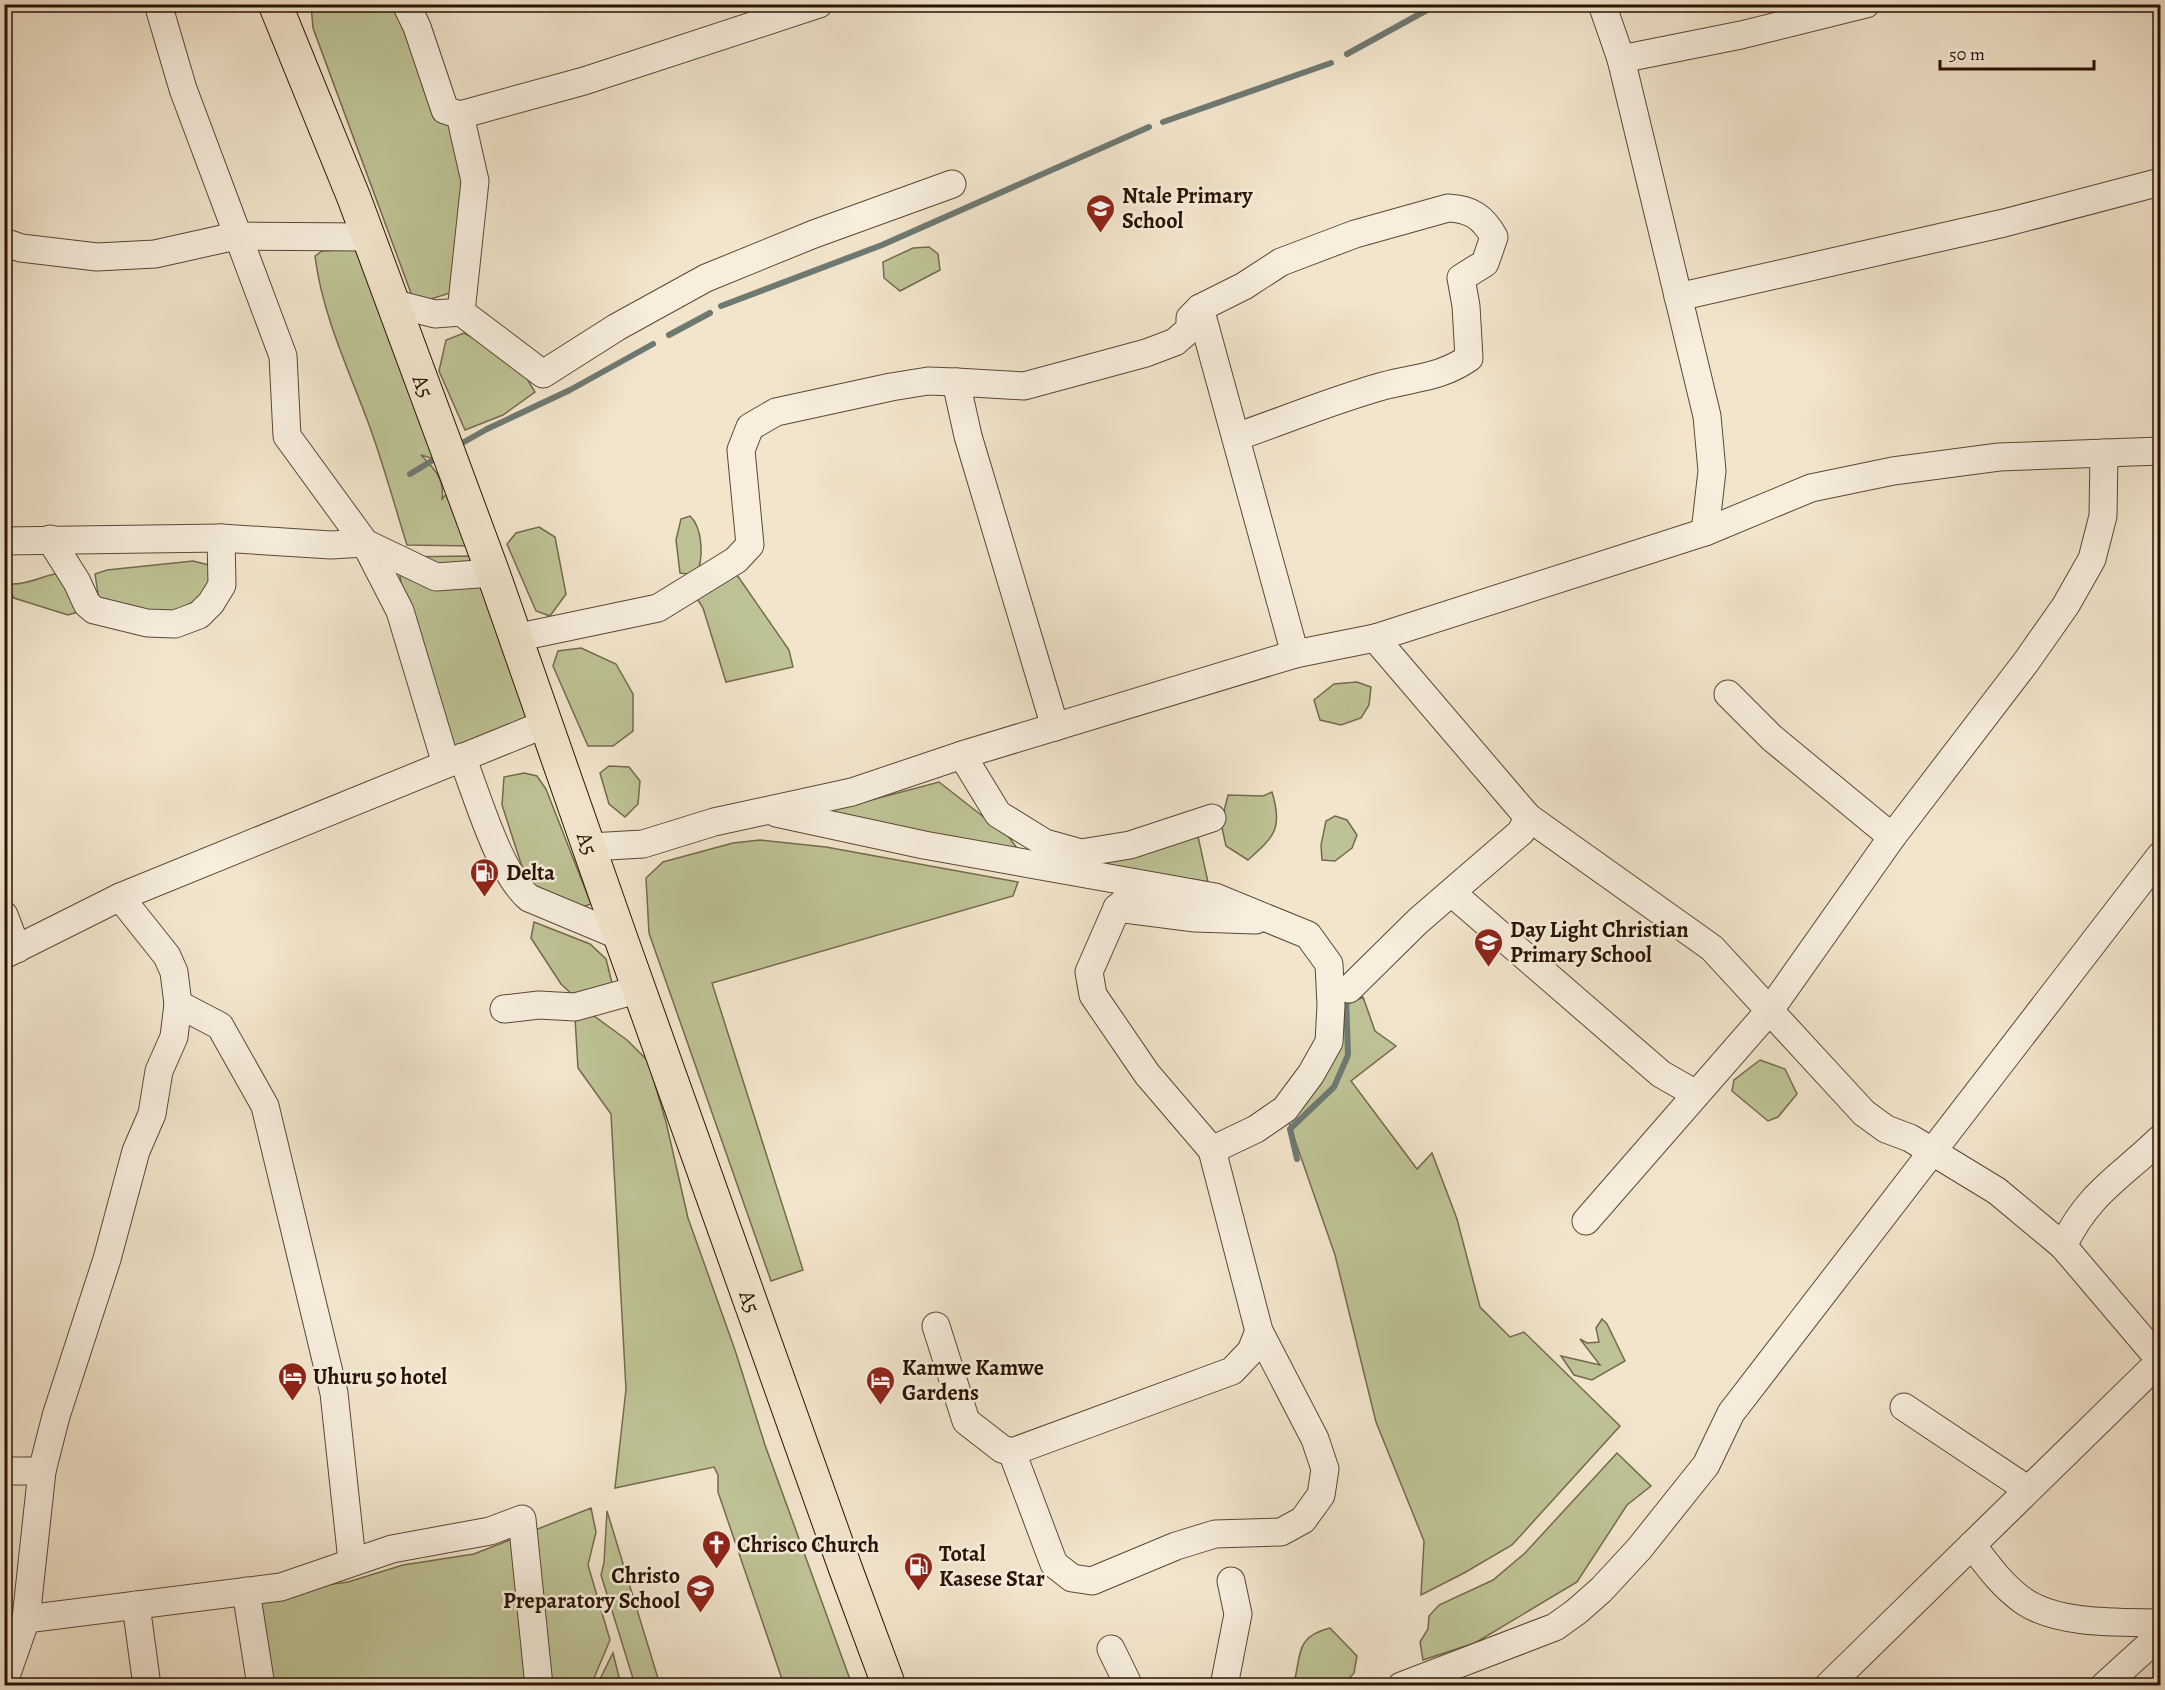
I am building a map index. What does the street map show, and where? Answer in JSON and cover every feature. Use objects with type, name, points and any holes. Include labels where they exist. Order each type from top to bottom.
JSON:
[{"type":"highway","name":"A5","points":[[275,4],[354,198],[493,573],[842,1559],[890,1686]]},
{"type":"street","points":[[158,4],[176,69],[236,236],[283,356],[287,436],[365,543],[400,611],[454,761],[520,891],[529,898],[620,936]]},
{"type":"street","points":[[406,4],[417,27],[445,111],[460,115],[584,81],[819,4]]},
{"type":"street","points":[[1602,4],[1621,59],[1708,428],[1711,488],[1705,532]]},
{"type":"street","points":[[1621,59],[1741,35],[1866,4]]},
{"type":"street","points":[[460,115],[475,181],[461,312]]},
{"type":"street","points":[[1678,297],[2004,223],[2160,182]]},
{"type":"street","points":[[392,303],[435,314],[461,312],[543,374],[617,327],[706,278],[814,234],[952,184]]},
{"type":"street","points":[[515,638],[658,608],[736,560],[750,545],[741,450],[750,427],[776,412],[928,381],[1024,386],[1105,366],[1175,342],[1190,329],[1190,318],[1200,308],[1244,286],[1281,262],[1355,234],[1449,208],[1462,208],[1480,216],[1494,237],[1485,263],[1461,278],[1466,306],[1469,358],[1451,370],[1426,378],[1384,386],[1236,437]]},
{"type":"street","points":[[4,242],[21,248],[97,257],[155,254],[236,236],[367,237]]},
{"type":"street","points":[[1200,308],[1295,654]]},
{"type":"street","points":[[956,382],[968,436],[1055,727]]},
{"type":"street","points":[[590,847],[643,844],[714,822],[852,792],[962,755],[1295,654],[1375,638],[1705,532],[1811,488],[1893,471],[1999,457],[2160,451]]},
{"type":"street","points":[[1586,1221],[1770,1010],[1892,837],[2026,662],[2066,605],[2092,559],[2103,516],[2104,453]]},
{"type":"street","points":[[50,539],[77,582],[87,604],[94,610],[147,623],[176,624],[199,615],[212,603],[222,585],[221,538]]},
{"type":"street","points":[[4,541],[221,538],[331,544],[365,543],[435,578],[493,573]]},
{"type":"street","points":[[1375,638],[1528,817],[1712,948],[1864,1113],[1997,1191],[2063,1246],[2160,1360],[1828,1686]]},
{"type":"street","points":[[1728,694],[1772,738],[1892,837]]},
{"type":"street","points":[[4,915],[11,952],[120,897],[545,724]]},
{"type":"street","points":[[962,755],[998,814],[1045,843],[1081,854],[1130,844],[1212,818]]},
{"type":"street","points":[[768,811],[924,845],[1215,897],[1308,935],[1329,964],[1331,1005],[1329,1042],[1311,1074],[1285,1109],[1256,1129],[1212,1150]]},
{"type":"street","points":[[1349,989],[1418,921],[1521,832],[1528,817]]},
{"type":"street","points":[[1401,1686],[1555,1627],[1602,1590],[1639,1549],[1706,1465],[1731,1413],[2160,856]]},
{"type":"street","points":[[1012,1452],[1054,1564],[1072,1578],[1092,1581],[1176,1546],[1215,1534],[1281,1532],[1303,1520],[1321,1495],[1325,1469],[1315,1439],[1259,1331],[1212,1150],[1147,1074],[1093,995],[1089,972],[1118,908],[1144,885]]},
{"type":"street","points":[[1452,893],[1661,1074],[1696,1094]]},
{"type":"street","points":[[4,1682],[26,1619],[42,1471],[56,1416],[107,1259],[136,1151],[152,1114],[159,1071],[174,1037],[178,1004],[174,972],[167,956],[120,897]]},
{"type":"street","points":[[1118,908],[1195,918],[1272,920]]},
{"type":"street","points":[[504,1009],[538,1005],[575,1008],[640,989]]},
{"type":"street","points":[[178,1004],[220,1026],[265,1106],[334,1393],[352,1561]]},
{"type":"street","points":[[2063,1246],[2098,1192],[2160,1139]]},
{"type":"street","points":[[936,1326],[966,1420],[1002,1449],[1012,1452],[1232,1371],[1251,1351],[1259,1331]]},
{"type":"street","points":[[1904,1407],[2027,1489]]},
{"type":"street","points":[[4,1471],[42,1471]]},
{"type":"street","points":[[26,1619],[281,1587],[352,1561],[392,1550],[490,1531],[522,1520],[539,1686]]},
{"type":"street","points":[[1972,1545],[1996,1576],[2027,1603],[2065,1617],[2160,1623]]},
{"type":"street","points":[[1224,1686],[1238,1614],[1231,1581]]},
{"type":"street","points":[[246,1590],[261,1686]]},
{"type":"street","points":[[136,1605],[147,1686]]},
{"type":"street","points":[[2104,1686],[2160,1635]]},
{"type":"street","points":[[1111,1649],[1129,1686]]},
{"type":"green space","points":[[311,5],[402,5],[469,177],[450,293],[415,304],[313,28]]},
{"type":"green space","points":[[929,247],[938,254],[940,270],[900,291],[884,278],[883,262],[913,248]]},
{"type":"green space","points":[[355,249],[390,322],[443,462],[421,455],[440,480],[442,499],[452,488],[472,546],[407,545],[384,468],[344,361],[318,278],[315,256],[322,251]]},
{"type":"green space","points":[[464,333],[515,359],[535,392],[503,415],[465,430],[439,371],[446,340]]},
{"type":"green space","points":[[690,516],[698,528],[701,544],[699,569],[696,575],[680,573],[676,540],[681,519]]},
{"type":"green space","points":[[539,527],[555,537],[566,594],[550,616],[536,611],[507,544],[516,533]]},
{"type":"green space","points":[[472,556],[533,722],[449,756],[405,608],[397,557]]},
{"type":"green space","points":[[193,561],[217,567],[205,596],[167,615],[99,600],[95,574],[107,570]]},
{"type":"green space","points":[[63,573],[78,612],[68,615],[14,598],[9,590],[9,584],[24,583]]},
{"type":"green space","points":[[737,575],[789,650],[793,667],[726,682],[703,608],[696,597]]},
{"type":"green space","points":[[581,648],[616,664],[633,694],[633,731],[613,746],[588,746],[553,666],[558,651]]},
{"type":"green space","points":[[1357,682],[1371,687],[1369,705],[1361,718],[1341,725],[1320,720],[1314,700],[1334,684]]},
{"type":"green space","points":[[609,766],[629,767],[640,781],[638,804],[625,817],[609,804],[600,773]]},
{"type":"green space","points":[[524,773],[537,776],[546,789],[591,904],[582,907],[527,882],[502,805],[504,777]]},
{"type":"green space","points":[[939,782],[1008,836],[1020,852],[799,819]]},
{"type":"green space","points":[[1272,792],[1277,814],[1274,830],[1265,844],[1248,860],[1226,846],[1221,823],[1228,795],[1263,796]]},
{"type":"green space","points":[[1335,816],[1347,820],[1357,835],[1352,848],[1335,861],[1322,860],[1321,845],[1326,821]]},
{"type":"green space","points":[[1197,832],[1208,882],[1084,861]]},
{"type":"green space","points":[[760,840],[826,847],[1018,882],[1013,896],[712,983],[803,1270],[771,1281],[649,933],[646,878],[663,862],[733,843]]},
{"type":"green space","points":[[534,922],[590,944],[606,959],[614,991],[578,1000],[561,984],[531,938]]},
{"type":"green space","points":[[1363,997],[1375,1031],[1396,1046],[1351,1081],[1417,1169],[1432,1153],[1457,1219],[1480,1307],[1510,1337],[1524,1332],[1620,1426],[1512,1545],[1421,1595],[1424,1541],[1376,1422],[1335,1255],[1288,1120],[1314,1093],[1328,1070],[1335,1045],[1339,1008]]},
{"type":"green space","points":[[594,1016],[627,1040],[648,1061],[666,1122],[688,1218],[735,1350],[765,1445],[852,1685],[784,1685],[718,1492],[718,1475],[714,1467],[615,1488],[626,1389],[611,1114],[578,1068],[575,1018]]},
{"type":"green space","points":[[1760,1060],[1785,1069],[1797,1094],[1778,1117],[1768,1121],[1732,1091],[1734,1080]]},
{"type":"green space","points":[[1602,1319],[1607,1324],[1625,1361],[1592,1380],[1574,1375],[1561,1356],[1600,1365],[1580,1339],[1587,1343],[1599,1342],[1596,1328]]},
{"type":"green space","points":[[1617,1453],[1651,1486],[1627,1505],[1577,1582],[1475,1643],[1423,1660],[1420,1642],[1428,1629],[1429,1616],[1439,1605],[1493,1580],[1525,1553]]},
{"type":"green space","points":[[591,1508],[596,1532],[588,1565],[610,1640],[591,1685],[264,1685],[254,1605],[311,1587],[348,1582],[403,1565],[474,1554]]},
{"type":"green space","points":[[607,1511],[660,1685],[635,1685],[601,1575],[604,1563]]},
{"type":"green space","points":[[1330,1628],[1357,1656],[1354,1673],[1343,1685],[1302,1685],[1295,1679],[1300,1652],[1306,1640],[1312,1635]]},
{"type":"green space","points":[[613,1653],[621,1685],[597,1685]]},
{"type":"waterway","points":[[1347,54],[1438,4]]},
{"type":"waterway","points":[[1163,122],[1331,63]]},
{"type":"waterway","points":[[721,306],[882,245],[1149,127]]},
{"type":"waterway","points":[[669,335],[710,313]]},
{"type":"waterway","points":[[457,446],[487,429],[570,390],[653,344]]},
{"type":"waterway","points":[[410,474],[438,457]]},
{"type":"waterway","points":[[1297,1159],[1290,1129],[1334,1087],[1348,1055],[1346,996]]},
{"type":"place","name":"Ntale Primary School","points":[[1101,234]]},
{"type":"place","name":"Delta","points":[[485,898]]},
{"type":"place","name":"Day Light Christian Primary School","points":[[1489,968]]},
{"type":"place","name":"Uhuru 50 hotel","points":[[292,1402]]},
{"type":"place","name":"Kamwe Kamwe Gardens","points":[[881,1406]]},
{"type":"place","name":"Chrisco Church","points":[[716,1570]]},
{"type":"place","name":"Total Kasese Star","points":[[918,1592]]},
{"type":"place","name":"Christo Preparatory School","points":[[701,1614]]}]
